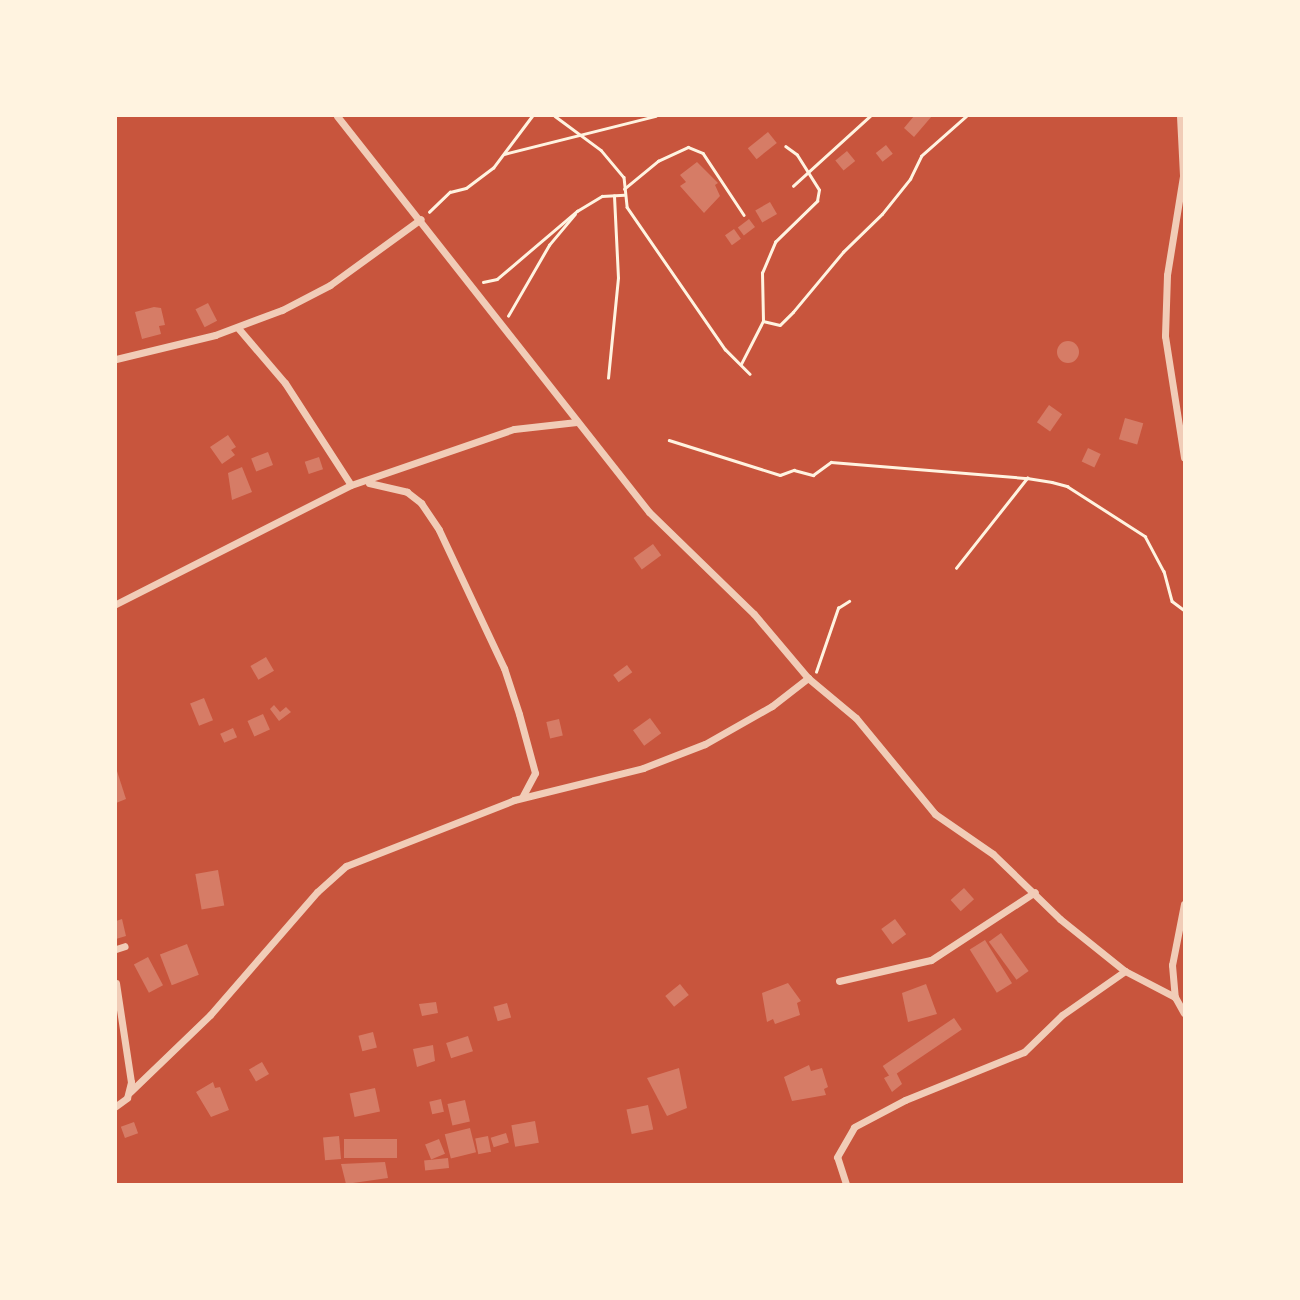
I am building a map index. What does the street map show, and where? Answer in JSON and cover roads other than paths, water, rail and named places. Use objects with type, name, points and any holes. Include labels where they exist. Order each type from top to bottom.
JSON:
[{"type":"street","points":[[337,116],[473,284],[649,512],[754,614],[808,678],[856,718],[944,823],[992,854],[1035,892],[1059,919],[1125,971],[1149,987],[1175,997]]},
{"type":"street","points":[[1180,116],[1183,176],[1165,306],[1175,418],[1185,458]]},
{"type":"street","points":[[116,359],[238,328],[330,285],[421,219]]},
{"type":"street","points":[[238,328],[285,383],[351,485]]},
{"type":"street","points":[[1175,418],[1185,422]]},
{"type":"street","points":[[116,604],[351,485],[514,429],[577,422]]},
{"type":"street","points":[[362,482],[407,492],[421,503],[439,530],[504,668],[519,714],[535,772],[521,798]]},
{"type":"street","points":[[116,1106],[210,1015],[337,873],[444,825],[521,798],[601,780],[705,744],[772,706],[808,678]]},
{"type":"street","points":[[839,981],[932,960],[1035,892]]},
{"type":"street","points":[[1149,987],[1169,982],[1185,904]]},
{"type":"street","points":[[116,949],[125,946]]},
{"type":"street","points":[[1172,965],[1175,997],[1185,1013]]},
{"type":"street","points":[[846,1185],[837,1157],[854,1127],[905,1100],[1024,1052],[1062,1015],[1125,971]]},
{"type":"street","points":[[116,983],[130,1091]]}]
